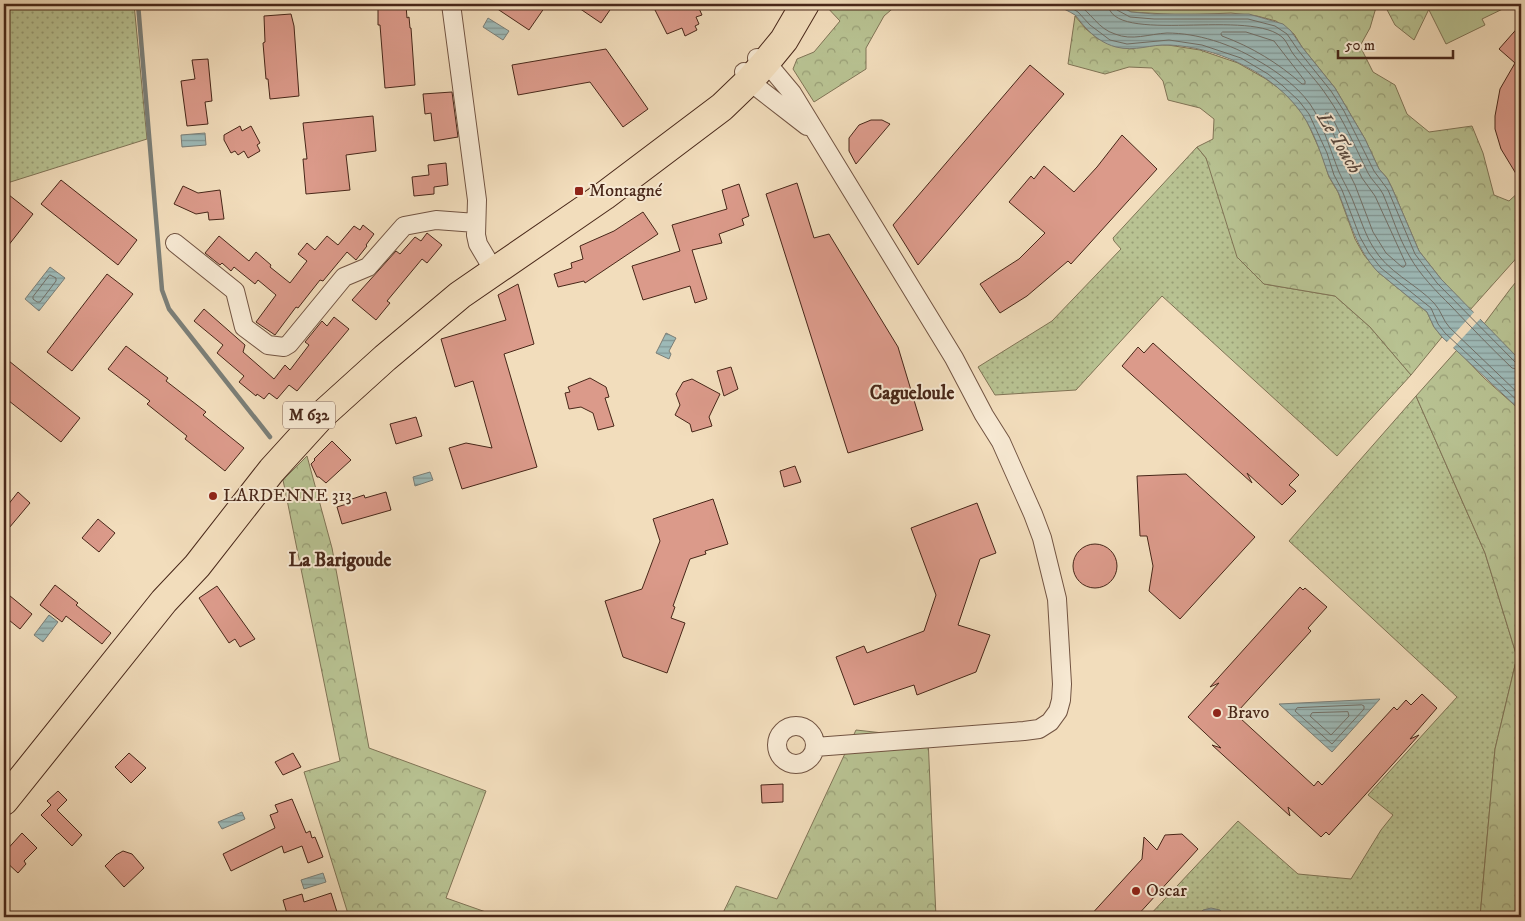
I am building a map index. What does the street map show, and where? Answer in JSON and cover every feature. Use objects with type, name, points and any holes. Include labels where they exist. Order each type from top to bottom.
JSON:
[{"type":"main road","name":"M 632","points":[[4,801],[164,601],[188,560],[236,498],[351,371],[391,334],[490,266],[526,251],[604,196],[722,107],[753,67],[789,4]]},
{"type":"main road","name":"M 632","points":[[753,67],[784,40],[805,4]]},
{"type":"street","points":[[452,4],[477,200],[476,235],[478,244],[490,266]]},
{"type":"street","points":[[753,67],[814,131]]},
{"type":"street","points":[[753,67],[789,88],[954,358],[984,415],[1002,442],[1033,514],[1042,538],[1057,599],[1062,684],[1061,700],[1058,711],[1050,722],[1039,729],[815,747]]},
{"type":"street","points":[[175,243],[235,291],[244,327],[268,345],[284,347],[289,344],[344,277],[368,267],[404,226],[436,220],[476,223]]},
{"type":"green space","points":[[4,4],[134,4],[147,139],[4,184]]},
{"type":"green space","points":[[824,4],[898,4],[884,16],[866,48],[866,69],[814,102],[793,69],[797,59],[814,52],[840,21]]},
{"type":"green space","points":[[1116,4],[1181,7],[1198,4],[1377,4],[1370,28],[1360,46],[1373,72],[1395,85],[1407,114],[1429,132],[1472,126],[1483,153],[1494,195],[1509,201],[1521,190],[1521,253],[1470,310],[1441,279],[1419,251],[1392,188],[1387,178],[1379,169],[1365,139],[1335,88],[1294,34],[1276,21],[1257,16],[1231,13],[1183,15],[1131,12]]},
{"type":"green space","points":[[1384,4],[1426,4],[1429,9],[1414,40],[1395,25]]},
{"type":"green space","points":[[1426,4],[1513,4],[1482,19],[1485,25],[1446,44]]},
{"type":"green space","points":[[1075,16],[1098,39],[1168,45],[1200,50],[1238,63],[1280,89],[1296,105],[1305,117],[1322,155],[1329,177],[1338,192],[1355,239],[1364,255],[1378,272],[1427,312],[1434,327],[1442,337],[1411,375],[1370,327],[1335,296],[1264,284],[1237,257],[1206,158],[1197,147],[1213,139],[1214,119],[1200,108],[1168,100],[1163,81],[1152,68],[1129,67],[1105,74],[1068,64]]},
{"type":"green space","points":[[1197,147],[1206,158],[1264,284],[1335,296],[1370,327],[1411,375],[1337,456],[1162,296],[1076,390],[995,395],[978,367],[1052,321],[1121,249],[1113,238]]},
{"type":"green space","points":[[1521,276],[1521,361],[1484,324]]},
{"type":"green space","points":[[1457,350],[1484,378],[1521,411],[1521,917],[1480,917],[1495,749],[1517,657],[1485,553],[1416,396]]},
{"type":"green space","points":[[1416,396],[1485,553],[1517,657],[1495,749],[1480,917],[1148,917],[1238,821],[1298,874],[1351,879],[1381,830],[1393,815],[1368,795],[1457,697],[1289,541]]},
{"type":"green space","points":[[307,456],[332,548],[369,748],[486,791],[446,898],[500,917],[349,917],[304,772],[340,761],[283,480]]},
{"type":"green space","points":[[856,730],[928,738],[936,917],[721,917],[736,886],[777,899]]},
{"type":"water","name":"Le Touch","points":[[1055,4],[1116,4],[1131,12],[1154,14],[1249,14],[1283,24],[1291,31],[1335,88],[1365,139],[1379,169],[1387,178],[1419,251],[1441,279],[1521,361],[1521,411],[1442,337],[1434,327],[1427,312],[1378,272],[1371,263],[1359,245],[1311,130],[1302,113],[1284,93],[1255,71],[1204,50],[1169,45],[1130,49],[1112,46],[1092,34],[1075,15]]},
{"type":"water","points":[[488,18],[509,31],[503,40],[483,27]]},
{"type":"water","points":[[205,133],[206,145],[182,147],[181,135]]},
{"type":"water","points":[[50,267],[65,278],[39,311],[25,299]]},
{"type":"water","points":[[666,333],[676,338],[669,351],[671,354],[669,359],[656,353]]},
{"type":"water","points":[[430,472],[433,480],[415,486],[413,477]]},
{"type":"water","points":[[49,615],[58,622],[43,642],[34,635]]},
{"type":"water","points":[[1380,699],[1332,752],[1279,704]]},
{"type":"water","points":[[242,812],[245,819],[222,829],[218,822]]},
{"type":"water","points":[[323,873],[326,882],[304,889],[301,880]]},
{"type":"water","points":[[1211,908],[1220,910],[1226,917],[1197,917],[1203,910]]},
{"type":"pier","points":[[1475,311],[1481,318],[1452,349],[1446,343]]},
{"type":"building","points":[[490,4],[547,4],[529,30]]},
{"type":"building","points":[[573,4],[614,4],[601,23]]},
{"type":"building","points":[[652,4],[697,4],[702,15],[696,17],[699,24],[695,26],[697,30],[685,36],[682,28],[667,34]]},
{"type":"building","points":[[406,5],[407,18],[409,17],[411,28],[415,85],[385,88],[380,25],[378,25],[378,7]]},
{"type":"building","points":[[291,14],[294,26],[299,96],[270,99],[263,43],[265,42],[264,16]]},
{"type":"building","points":[[1521,24],[1521,182],[1501,149],[1495,129],[1495,116],[1500,89],[1515,63],[1499,49]]},
{"type":"building","points":[[606,49],[648,109],[623,127],[590,82],[518,95],[512,65]]},
{"type":"building","points":[[208,59],[212,101],[205,102],[208,124],[187,126],[181,81],[195,79],[192,60]]},
{"type":"building","points":[[1030,65],[1064,94],[918,265],[893,225]]},
{"type":"building","points":[[452,92],[458,137],[434,141],[431,113],[425,114],[423,94]]},
{"type":"building","points":[[373,116],[376,151],[346,155],[350,190],[306,194],[303,159],[307,159],[303,123]]},
{"type":"building","points":[[871,120],[882,120],[890,124],[856,164],[849,151],[849,138],[859,125]]},
{"type":"building","points":[[240,126],[242,131],[251,126],[260,143],[257,145],[260,151],[248,158],[244,151],[238,155],[235,151],[231,153],[224,140],[224,135]]},
{"type":"building","points":[[1122,135],[1157,169],[1071,264],[1068,261],[1027,296],[1000,313],[980,284],[1019,259],[1045,233],[1009,202],[1031,176],[1034,179],[1044,166],[1074,192]]},
{"type":"building","points":[[446,163],[448,185],[434,187],[434,194],[414,196],[412,177],[429,175],[428,165]]},
{"type":"building","points":[[61,180],[137,240],[118,265],[41,204]]},
{"type":"building","points":[[797,183],[814,238],[829,234],[898,347],[923,430],[848,453],[766,194]]},
{"type":"building","points":[[739,184],[749,216],[742,219],[744,225],[719,234],[722,243],[692,250],[707,299],[695,303],[690,286],[643,300],[632,266],[680,251],[672,225],[727,209],[722,190]]},
{"type":"building","points":[[183,186],[198,193],[220,190],[224,219],[209,220],[208,212],[196,214],[174,204]]},
{"type":"building","points":[[9,195],[33,214],[4,251],[4,203]]},
{"type":"building","points":[[643,212],[658,234],[585,283],[584,281],[558,287],[554,274],[572,268],[571,263],[583,259],[580,246],[614,231]]},
{"type":"building","points":[[363,225],[374,234],[356,260],[347,252],[323,281],[320,280],[298,308],[296,307],[275,335],[256,322],[276,295],[258,280],[255,284],[234,267],[231,271],[205,253],[219,236],[249,261],[256,252],[271,265],[270,267],[290,283],[307,261],[298,254],[307,243],[315,250],[327,236],[338,245],[354,226],[360,230]]},
{"type":"building","points":[[427,233],[442,245],[427,263],[422,259],[387,301],[390,303],[376,320],[352,300],[396,251],[400,254],[415,237],[421,241]]},
{"type":"building","points":[[107,274],[133,294],[72,371],[47,352]]},
{"type":"building","points":[[518,284],[534,344],[504,354],[537,467],[462,489],[449,448],[466,443],[492,448],[473,381],[455,387],[441,339],[506,320],[498,295]]},
{"type":"building","points":[[204,309],[245,345],[243,352],[274,379],[285,365],[290,370],[309,345],[305,342],[322,321],[327,326],[334,317],[349,329],[297,391],[289,385],[277,399],[269,393],[264,399],[257,394],[256,396],[239,382],[244,376],[217,353],[223,345],[194,321]]},
{"type":"building","points":[[1153,343],[1299,475],[1289,485],[1296,491],[1282,505],[1247,473],[1252,483],[1122,366],[1138,347],[1144,353]]},
{"type":"building","points":[[126,346],[168,378],[166,381],[206,412],[203,415],[244,448],[225,471],[185,439],[187,436],[147,404],[150,401],[108,369]]},
{"type":"building","points":[[4,357],[80,418],[61,442],[4,397]]},
{"type":"building","points":[[731,367],[738,389],[724,396],[717,371]]},
{"type":"building","points":[[590,378],[606,387],[609,397],[605,398],[614,426],[598,430],[593,413],[581,407],[569,409],[565,393],[570,392],[568,387]]},
{"type":"building","points":[[692,379],[720,394],[709,417],[712,426],[692,432],[690,424],[675,415],[680,405],[676,394],[683,382]]},
{"type":"building","points":[[416,417],[422,436],[396,444],[390,424]]},
{"type":"building","points":[[332,441],[351,460],[326,483],[317,477],[311,464]]},
{"type":"building","points":[[795,466],[801,482],[784,487],[780,471]]},
{"type":"building","points":[[1186,474],[1255,537],[1180,619],[1149,591],[1153,566],[1147,536],[1140,536],[1137,476]]},
{"type":"building","points":[[18,492],[30,503],[4,534],[4,510]]},
{"type":"building","points":[[386,492],[391,510],[342,524],[337,507],[350,503],[349,500],[364,495],[365,498]]},
{"type":"building","points":[[713,499],[728,544],[705,551],[706,554],[690,559],[673,606],[675,607],[671,618],[685,623],[667,673],[623,657],[605,601],[642,589],[660,541],[653,519]]},
{"type":"building","points":[[977,503],[996,553],[980,559],[958,625],[990,635],[976,672],[917,695],[914,685],[854,705],[836,657],[864,646],[867,653],[924,631],[936,595],[911,528]]},
{"type":"building","points":[[98,519],[115,533],[99,552],[82,538]]},
{"type":"building","points":[[1095,544],[1107,548],[1113,554],[1117,566],[1113,578],[1107,584],[1095,588],[1083,584],[1077,578],[1073,566],[1077,554],[1083,548]]},
{"type":"building","points":[[55,585],[78,603],[76,605],[111,633],[102,644],[66,616],[62,622],[40,605]]},
{"type":"building","points":[[217,586],[255,639],[240,647],[235,639],[229,643],[199,598]]},
{"type":"building","name":"Bravo","points":[[1300,587],[1303,590],[1305,588],[1327,607],[1308,628],[1311,631],[1239,710],[1244,714],[1240,718],[1314,786],[1318,781],[1322,785],[1394,707],[1397,710],[1406,700],[1411,705],[1422,694],[1437,708],[1410,739],[1419,735],[1329,835],[1326,832],[1321,837],[1288,807],[1290,816],[1212,745],[1221,748],[1188,717],[1219,683],[1210,687]]},
{"type":"building","points":[[4,591],[32,614],[20,629],[4,616]]},
{"type":"building","points":[[129,753],[146,768],[131,783],[115,767]]},
{"type":"building","points":[[293,753],[301,767],[283,775],[275,762]]},
{"type":"building","points":[[783,784],[783,802],[762,803],[761,785]]},
{"type":"building","points":[[58,791],[67,800],[57,810],[82,835],[72,846],[41,815],[51,805],[47,801]]},
{"type":"building","points":[[292,799],[306,833],[310,831],[312,838],[315,837],[323,857],[308,863],[302,846],[284,853],[282,846],[231,871],[223,854],[275,828],[270,815],[278,812],[275,805]]},
{"type":"building","points":[[22,833],[37,848],[24,861],[26,864],[18,873],[4,860],[4,853]]},
{"type":"building","name":"Oscar","points":[[1182,834],[1198,849],[1136,917],[1089,917],[1142,859],[1144,837],[1157,850],[1165,835]]},
{"type":"building","points":[[123,851],[132,854],[144,868],[124,887],[105,866]]},
{"type":"building","points":[[331,893],[337,912],[323,917],[288,917],[283,900],[302,894],[304,902]]},
{"type":"waterway","points":[[138,4],[162,290],[169,309],[270,437]]},
{"type":"place","name":"Montagné","points":[[579,191]]},
{"type":"place","name":"LARDENNE 313","points":[[213,496]]},
{"type":"place","name":"Bravo","points":[[1217,713]]},
{"type":"place","name":"Oscar","points":[[1136,891]]},
{"type":"district","name":"Cagueloule","points":[[912,393]]},
{"type":"district","name":"La Barigoude","points":[[340,560]]}]
